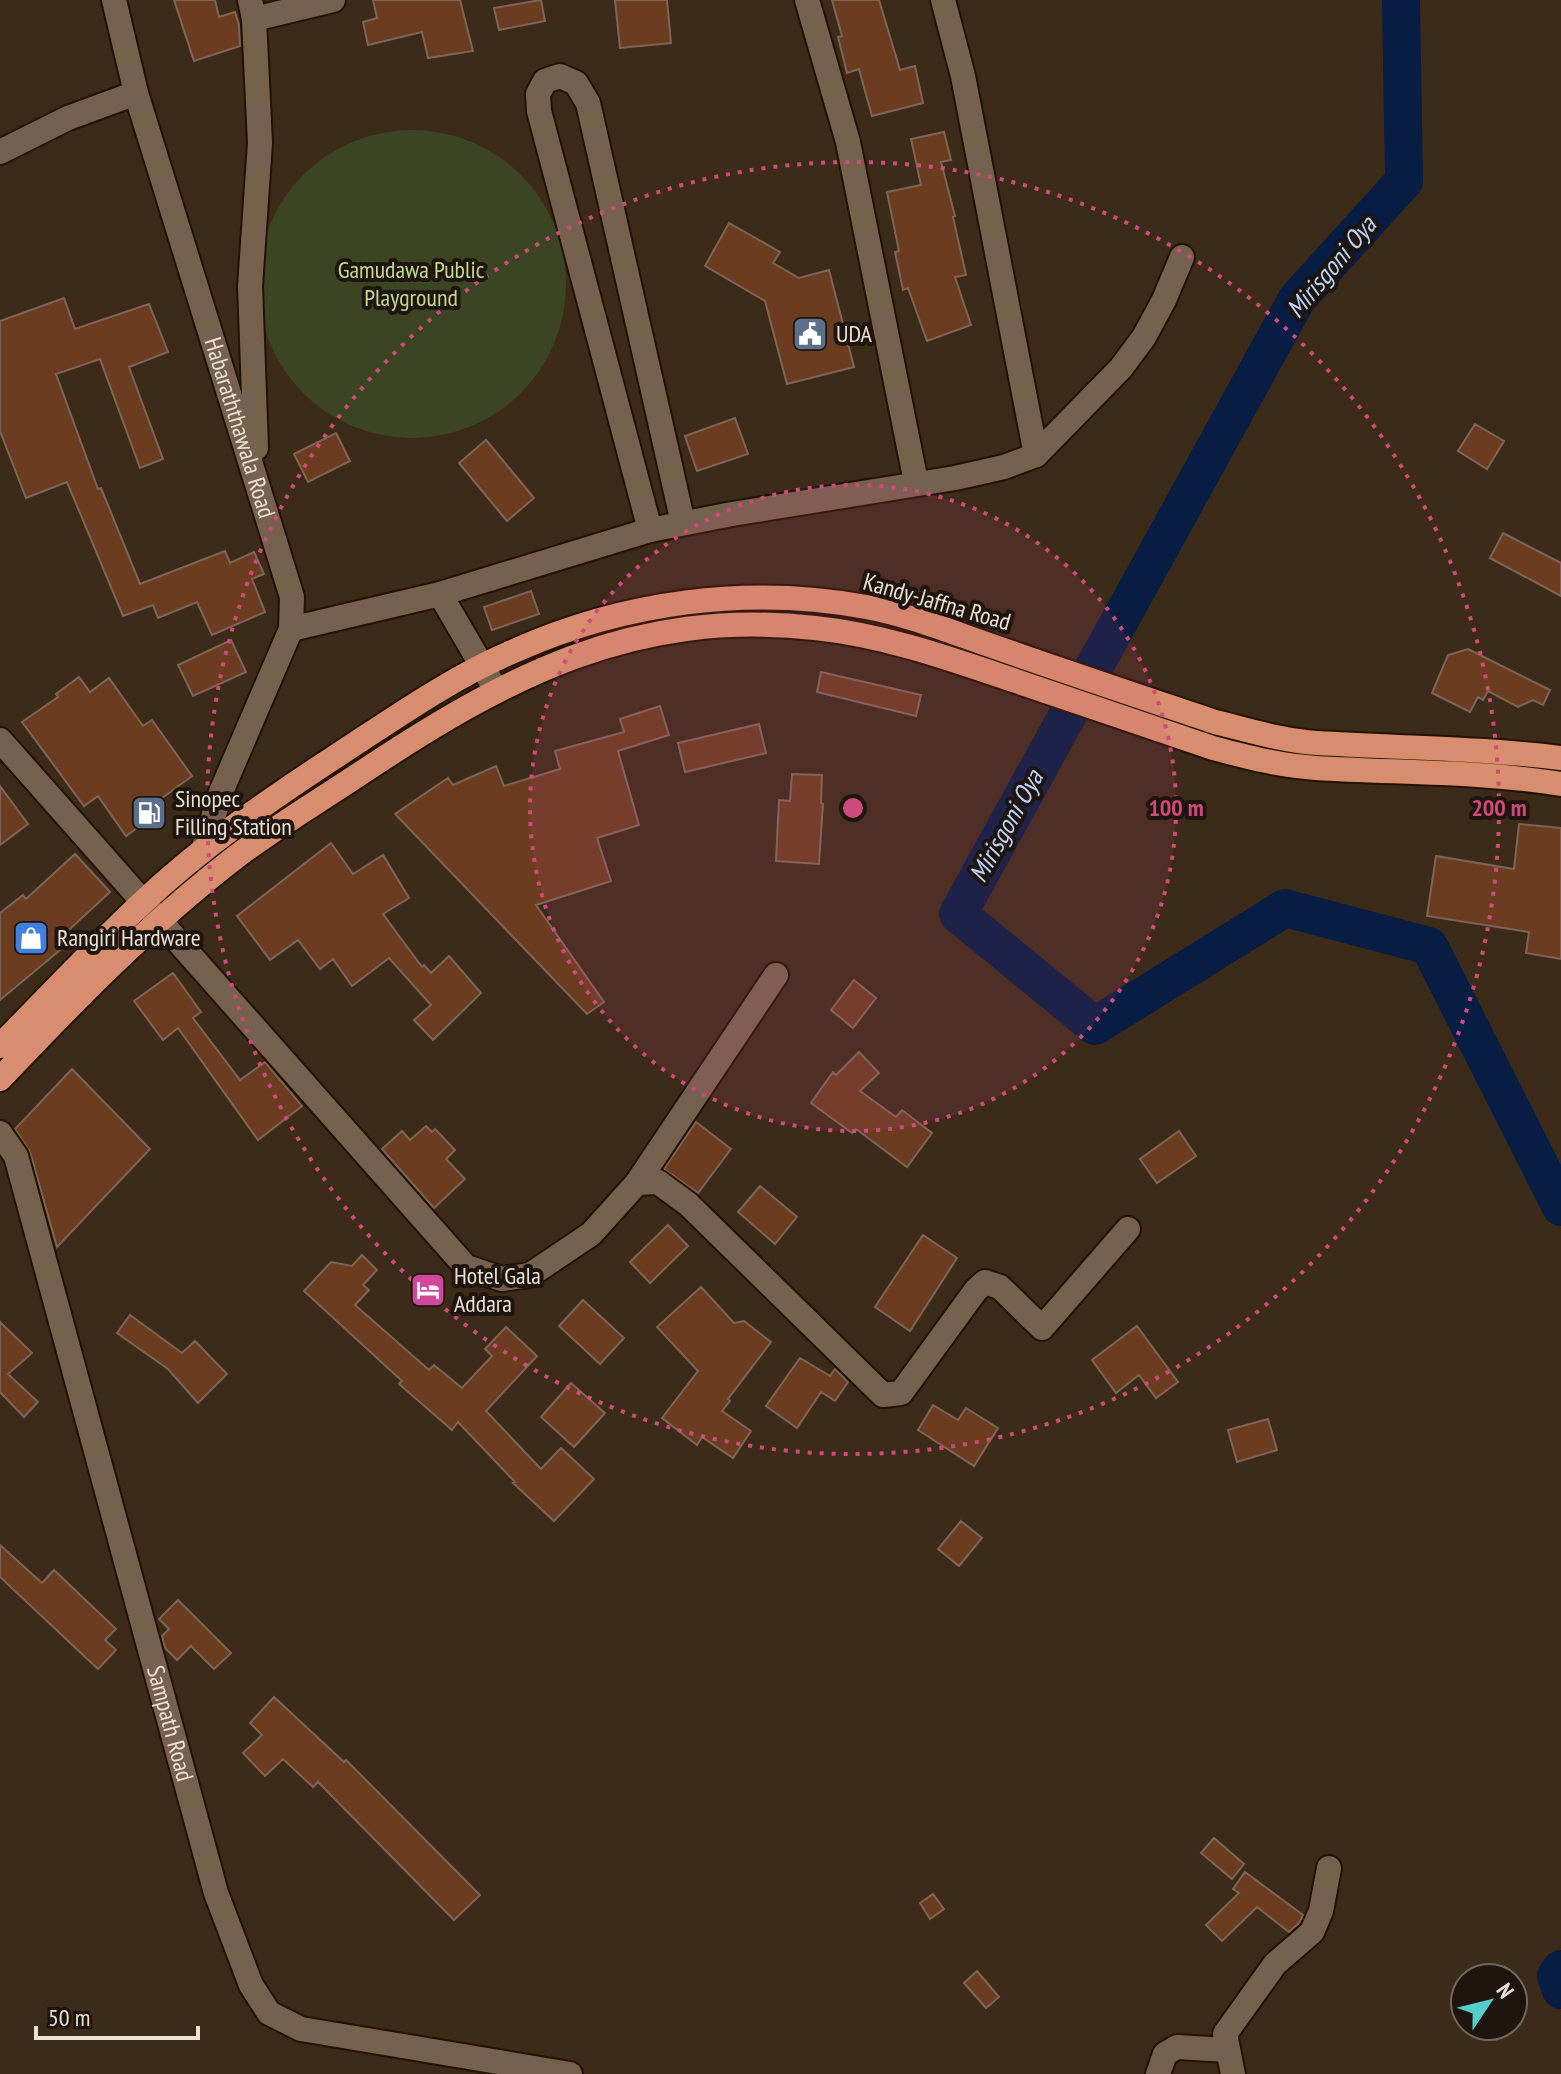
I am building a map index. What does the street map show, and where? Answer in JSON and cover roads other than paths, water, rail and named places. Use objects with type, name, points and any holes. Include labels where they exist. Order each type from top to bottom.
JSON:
[{"type":"highway","name":"Kandy-Jaffna Road","points":[[0,1046],[143,902],[203,850],[290,786],[482,666],[578,625],[653,607],[786,598],[867,607],[909,617],[1215,722],[1315,743],[1560,755]]},
{"type":"highway","name":"Kandy-Jaffna Road","points":[[0,1079],[61,1014],[159,922],[234,859],[307,808],[412,739],[496,690],[588,650],[644,636],[720,625],[820,628],[914,648],[1254,759],[1314,768],[1443,773],[1556,784]]},
{"type":"highway","points":[[1556,784],[1560,755]]},
{"type":"street","name":"Habaraththawala Road","points":[[114,0],[136,93],[292,597],[291,629],[221,792],[203,850]]},
{"type":"street","points":[[257,480],[250,286],[260,143],[252,9],[333,0]]},
{"type":"street","points":[[807,0],[848,142],[916,482]]},
{"type":"street","points":[[943,0],[963,76],[1036,455]]},
{"type":"street","points":[[650,530],[539,111],[538,94],[545,81],[560,76],[576,83],[588,103],[683,523]]},
{"type":"street","points":[[0,152],[68,118],[136,93]]},
{"type":"street","points":[[291,629],[440,594],[650,530],[916,482],[955,478],[1004,467],[1036,455],[1121,368],[1164,300],[1182,257]]},
{"type":"street","points":[[440,594],[496,690]]},
{"type":"street","points":[[0,740],[466,1267],[502,1279],[530,1275],[591,1234],[637,1183],[776,975]]},
{"type":"street","name":"Sampath Road","points":[[0,1133],[16,1156],[216,1893],[251,1985],[269,2013],[301,2029],[570,2074]]},
{"type":"street","points":[[637,1183],[658,1182],[688,1204],[883,1395],[901,1393],[985,1282],[1000,1287],[1042,1328],[1128,1229]]},
{"type":"street","points":[[1158,2074],[1165,2054],[1177,2047],[1230,2062],[1225,2034],[1275,1964],[1312,1932],[1321,1911],[1329,1868]]},
{"type":"waterway","name":"Mirisgoni Oya","points":[[1401,0],[1404,181],[1297,299],[958,914],[1095,1026],[1285,908],[1429,946],[1561,1207]]},
{"type":"waterway","name":"Mirisgoni Oya","points":[[1561,1969],[1556,1976],[1561,1990]]},
{"type":"place","name":"UDA","points":[[810,334]]},
{"type":"place","name":"Sinopec Filling Station","points":[[149,813]]},
{"type":"place","name":"Rangiri Hardware","points":[[31,938]]},
{"type":"place","name":"Hotel Gala Addara","points":[[428,1290]]},
{"type":"park label","name":"Gamudawa Public Playground","points":[[411,284]]}]
